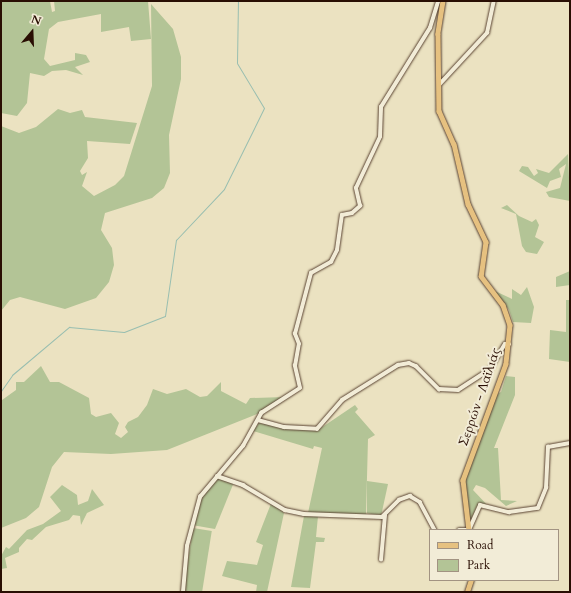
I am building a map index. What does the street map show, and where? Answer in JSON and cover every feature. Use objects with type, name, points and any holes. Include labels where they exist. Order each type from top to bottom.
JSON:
[{"type":"main road","name":"Σερρών - Λαϊλιάς","points":[[443,1],[437,87],[441,117],[454,144],[468,204],[486,242],[481,276],[508,316],[510,344],[463,480],[469,529]]},
{"type":"main road","points":[[467,592],[470,581]]},
{"type":"street","points":[[183,592],[195,507],[217,476],[243,446],[258,420],[267,408],[300,388],[295,366],[299,344],[295,334],[311,273],[330,262],[337,250],[342,215],[352,213],[360,206],[356,188],[380,137],[381,107],[430,28],[438,1]]},
{"type":"street","points":[[437,87],[487,33],[494,1]]},
{"type":"street","points":[[258,420],[284,427],[317,429],[342,400],[398,365],[409,363],[416,366],[439,389],[458,390],[490,369],[505,344],[510,344]]},
{"type":"street","points":[[469,529],[480,505],[509,512],[538,508],[546,488],[548,447],[570,443]]},
{"type":"street","points":[[217,476],[243,485],[285,510],[304,514],[385,515]]},
{"type":"street","points":[[381,560],[385,515],[399,500],[410,496],[420,502],[434,529]]},
{"type":"green space","points":[[1,1],[50,1],[52,12],[55,11],[54,1],[148,1],[151,39],[131,41],[129,27],[101,32],[101,14],[58,22],[49,29],[44,59],[50,66],[75,60],[75,53],[86,55],[90,62],[75,67],[83,75],[66,70],[52,71],[44,76],[30,73],[27,103],[17,116],[1,113]]},
{"type":"green space","points":[[151,4],[173,29],[181,57],[181,79],[169,135],[170,173],[164,188],[152,198],[105,213],[101,230],[112,248],[114,265],[109,282],[96,298],[65,309],[20,297],[10,300],[1,311],[1,126],[19,133],[36,127],[58,109],[70,113],[82,110],[85,117],[137,123],[130,144],[87,141],[88,158],[80,171],[82,175],[87,172],[82,186],[94,196],[115,185],[124,176],[152,86]]},
{"type":"green space","points":[[568,154],[570,201],[549,197],[546,192],[560,188],[566,164],[559,169],[561,177],[550,181],[547,188],[519,171],[522,166],[528,167],[534,176],[538,173],[536,169],[549,173]]},
{"type":"green space","points":[[507,205],[519,216],[532,222],[536,219],[539,225],[535,237],[544,242],[537,254],[526,252],[522,246],[516,214],[501,208]]},
{"type":"green space","points":[[570,271],[570,285],[556,287],[556,277]]},
{"type":"green space","points":[[527,287],[534,307],[531,323],[513,322],[509,310],[495,291],[512,299],[512,289],[521,295]]},
{"type":"green space","points":[[566,300],[570,300],[570,362],[549,359],[550,330],[566,332]]},
{"type":"green space","points":[[41,366],[50,382],[59,382],[89,398],[91,414],[96,417],[111,413],[119,423],[115,434],[121,438],[128,432],[125,427],[128,422],[138,417],[147,405],[153,389],[167,394],[186,389],[200,397],[207,396],[221,382],[221,391],[246,404],[250,398],[285,397],[257,414],[167,450],[111,454],[64,452],[52,467],[39,507],[26,518],[1,528],[2,400],[16,390],[16,382],[24,382]]},
{"type":"green space","points":[[506,376],[515,377],[515,395],[494,448],[498,448],[501,500],[517,501],[506,506],[485,488],[476,485],[473,490],[490,508],[477,506],[469,524],[464,495],[466,475],[495,395],[501,392]]},
{"type":"green space","points":[[355,405],[358,409],[355,412],[375,435],[368,439],[366,516],[308,513],[322,448],[314,446],[313,449],[253,431],[259,423],[318,430]]},
{"type":"green space","points":[[217,478],[234,482],[215,529],[192,525],[201,498]]},
{"type":"green space","points":[[367,481],[388,484],[381,516],[367,513]]},
{"type":"green space","points":[[62,485],[77,495],[78,505],[88,501],[92,489],[104,505],[87,513],[81,525],[80,516],[73,515],[69,520],[46,527],[32,540],[27,539],[19,548],[19,552],[5,558],[7,568],[1,569],[1,556],[6,547],[9,549],[27,530],[43,524],[61,511],[50,497]]},
{"type":"green space","points":[[272,501],[284,513],[267,592],[256,592],[257,585],[222,576],[227,561],[257,565],[263,545],[256,542]]},
{"type":"green space","points":[[304,516],[318,516],[316,537],[325,538],[324,542],[316,542],[310,588],[291,587]]},
{"type":"green space","points":[[193,528],[212,531],[202,592],[183,591]]},
{"type":"waterway","points":[[1,391],[12,375],[69,327],[124,332],[165,316],[176,240],[224,189],[264,108],[237,63],[238,1]]}]
